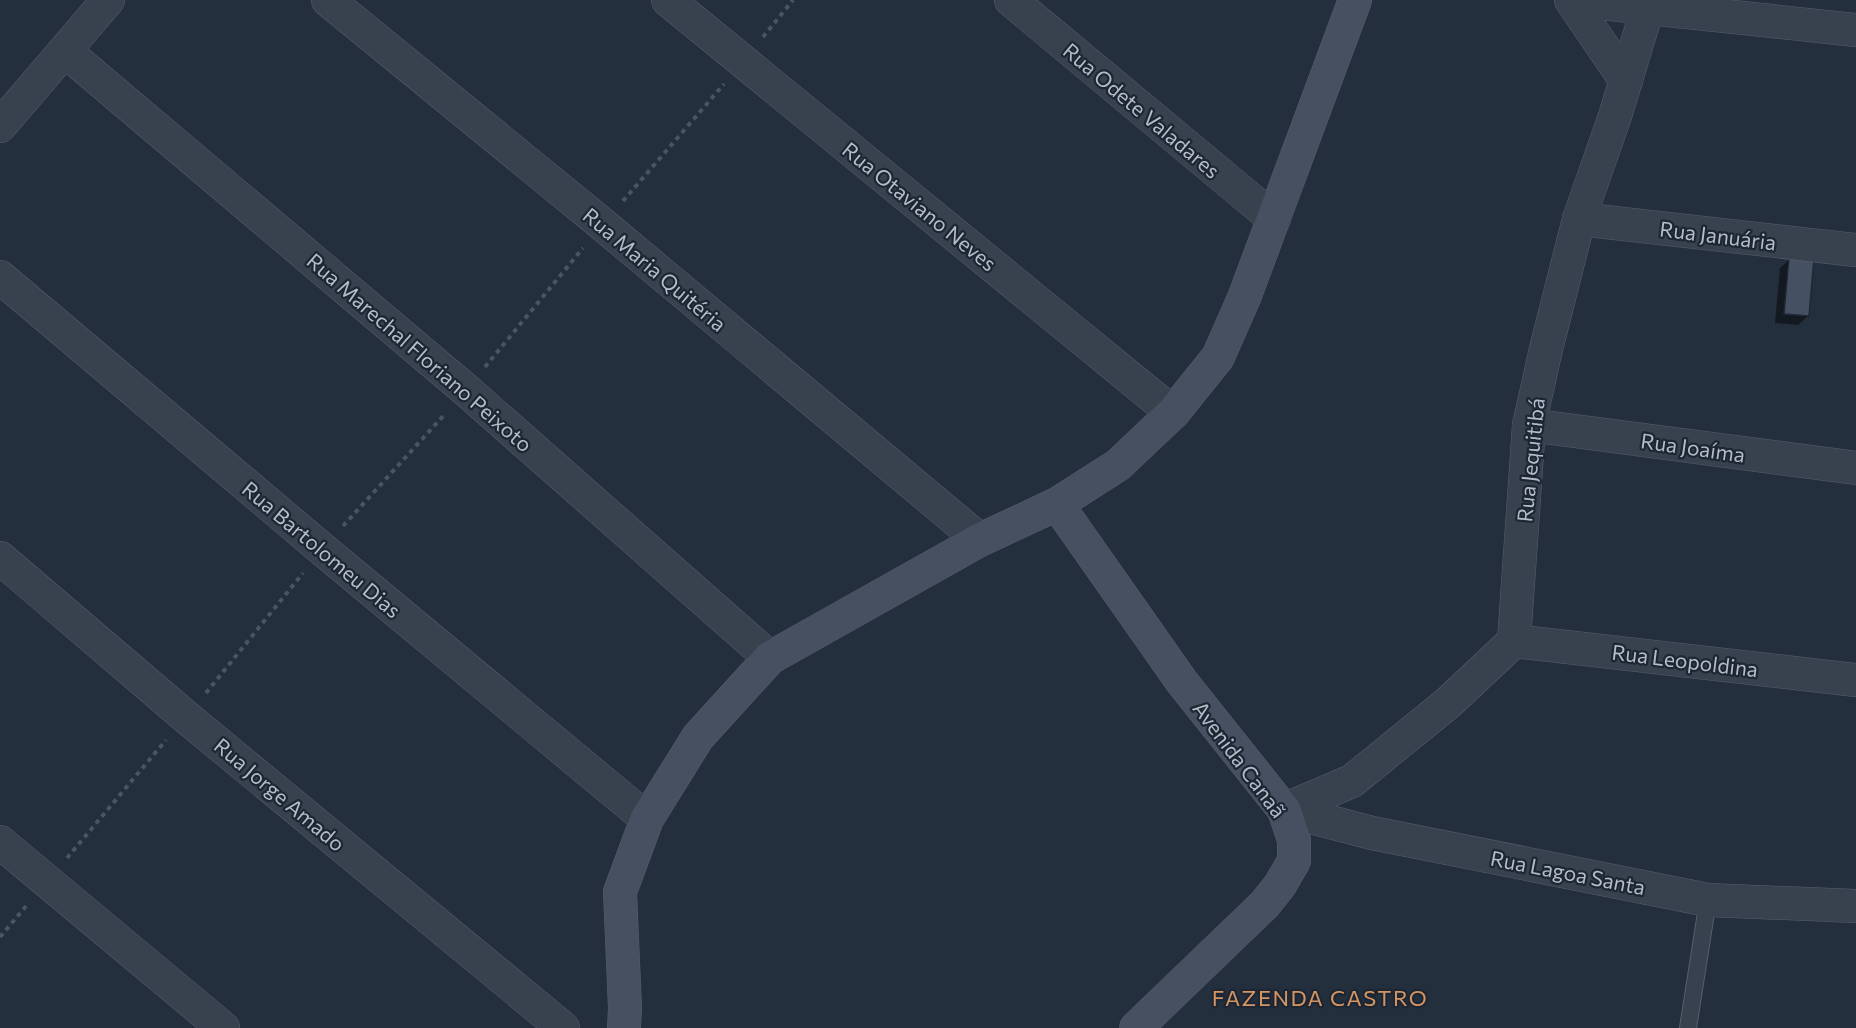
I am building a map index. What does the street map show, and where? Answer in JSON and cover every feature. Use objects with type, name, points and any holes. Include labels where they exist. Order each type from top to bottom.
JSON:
[{"type":"street","points":[[0,126],[108,0]]},
{"type":"street","name":"Rua Maria Quitéria","points":[[328,0],[602,224],[980,540]]},
{"type":"street","name":"Rua Otaviano Neves","points":[[668,0],[1173,413]]},
{"type":"street","name":"Rua Odete Valadares","points":[[1011,0],[1274,219]]},
{"type":"street","points":[[1580,0],[1648,3],[1856,30]]},
{"type":"street","points":[[1580,0],[1626,81]]},
{"type":"street","points":[[624,1028],[620,892],[647,819],[698,737],[770,658],[980,540],[1057,504],[1118,465],[1173,413],[1218,357],[1244,298],[1349,3]]},
{"type":"street","name":"Rua Jequitibá","points":[[1514,641],[1529,425],[1579,219],[1615,117],[1648,3]]},
{"type":"street","name":"Rua Marechal Floriano Peixoto","points":[[65,51],[466,390],[770,658]]},
{"type":"street","name":"Rua Januária","points":[[1579,219],[1856,250]]},
{"type":"street","name":"Rua Bartolomeu Dias","points":[[0,277],[647,819]]},
{"type":"street","name":"Rua Joaíma","points":[[1529,425],[1856,468]]},
{"type":"street","name":"Avenida Canaã","points":[[1057,504],[1182,682],[1284,810],[1294,840],[1294,861],[1280,885],[1265,904],[1136,1028]]},
{"type":"street","name":"Rua Jorge Amado","points":[[0,558],[186,717],[562,1028]]},
{"type":"street","points":[[1284,810],[1352,781],[1448,703],[1514,641]]},
{"type":"street","name":"Rua Leopoldina","points":[[1514,641],[1856,680]]},
{"type":"street","name":"Rua Lagoa Santa","points":[[1284,810],[1372,833],[1708,900],[1856,906]]},
{"type":"street","points":[[0,842],[223,1028]]},
{"type":"lane","points":[[1688,1028],[1708,900]]},
{"type":"path","points":[[0,937],[186,717],[322,549],[466,390],[602,224],[793,0]]},
{"type":"building","points":[[1789,257],[1814,259],[1809,316],[1784,314]]},
{"type":"district","name":"FAZENDA CASTRO","points":[[1320,997]]}]
